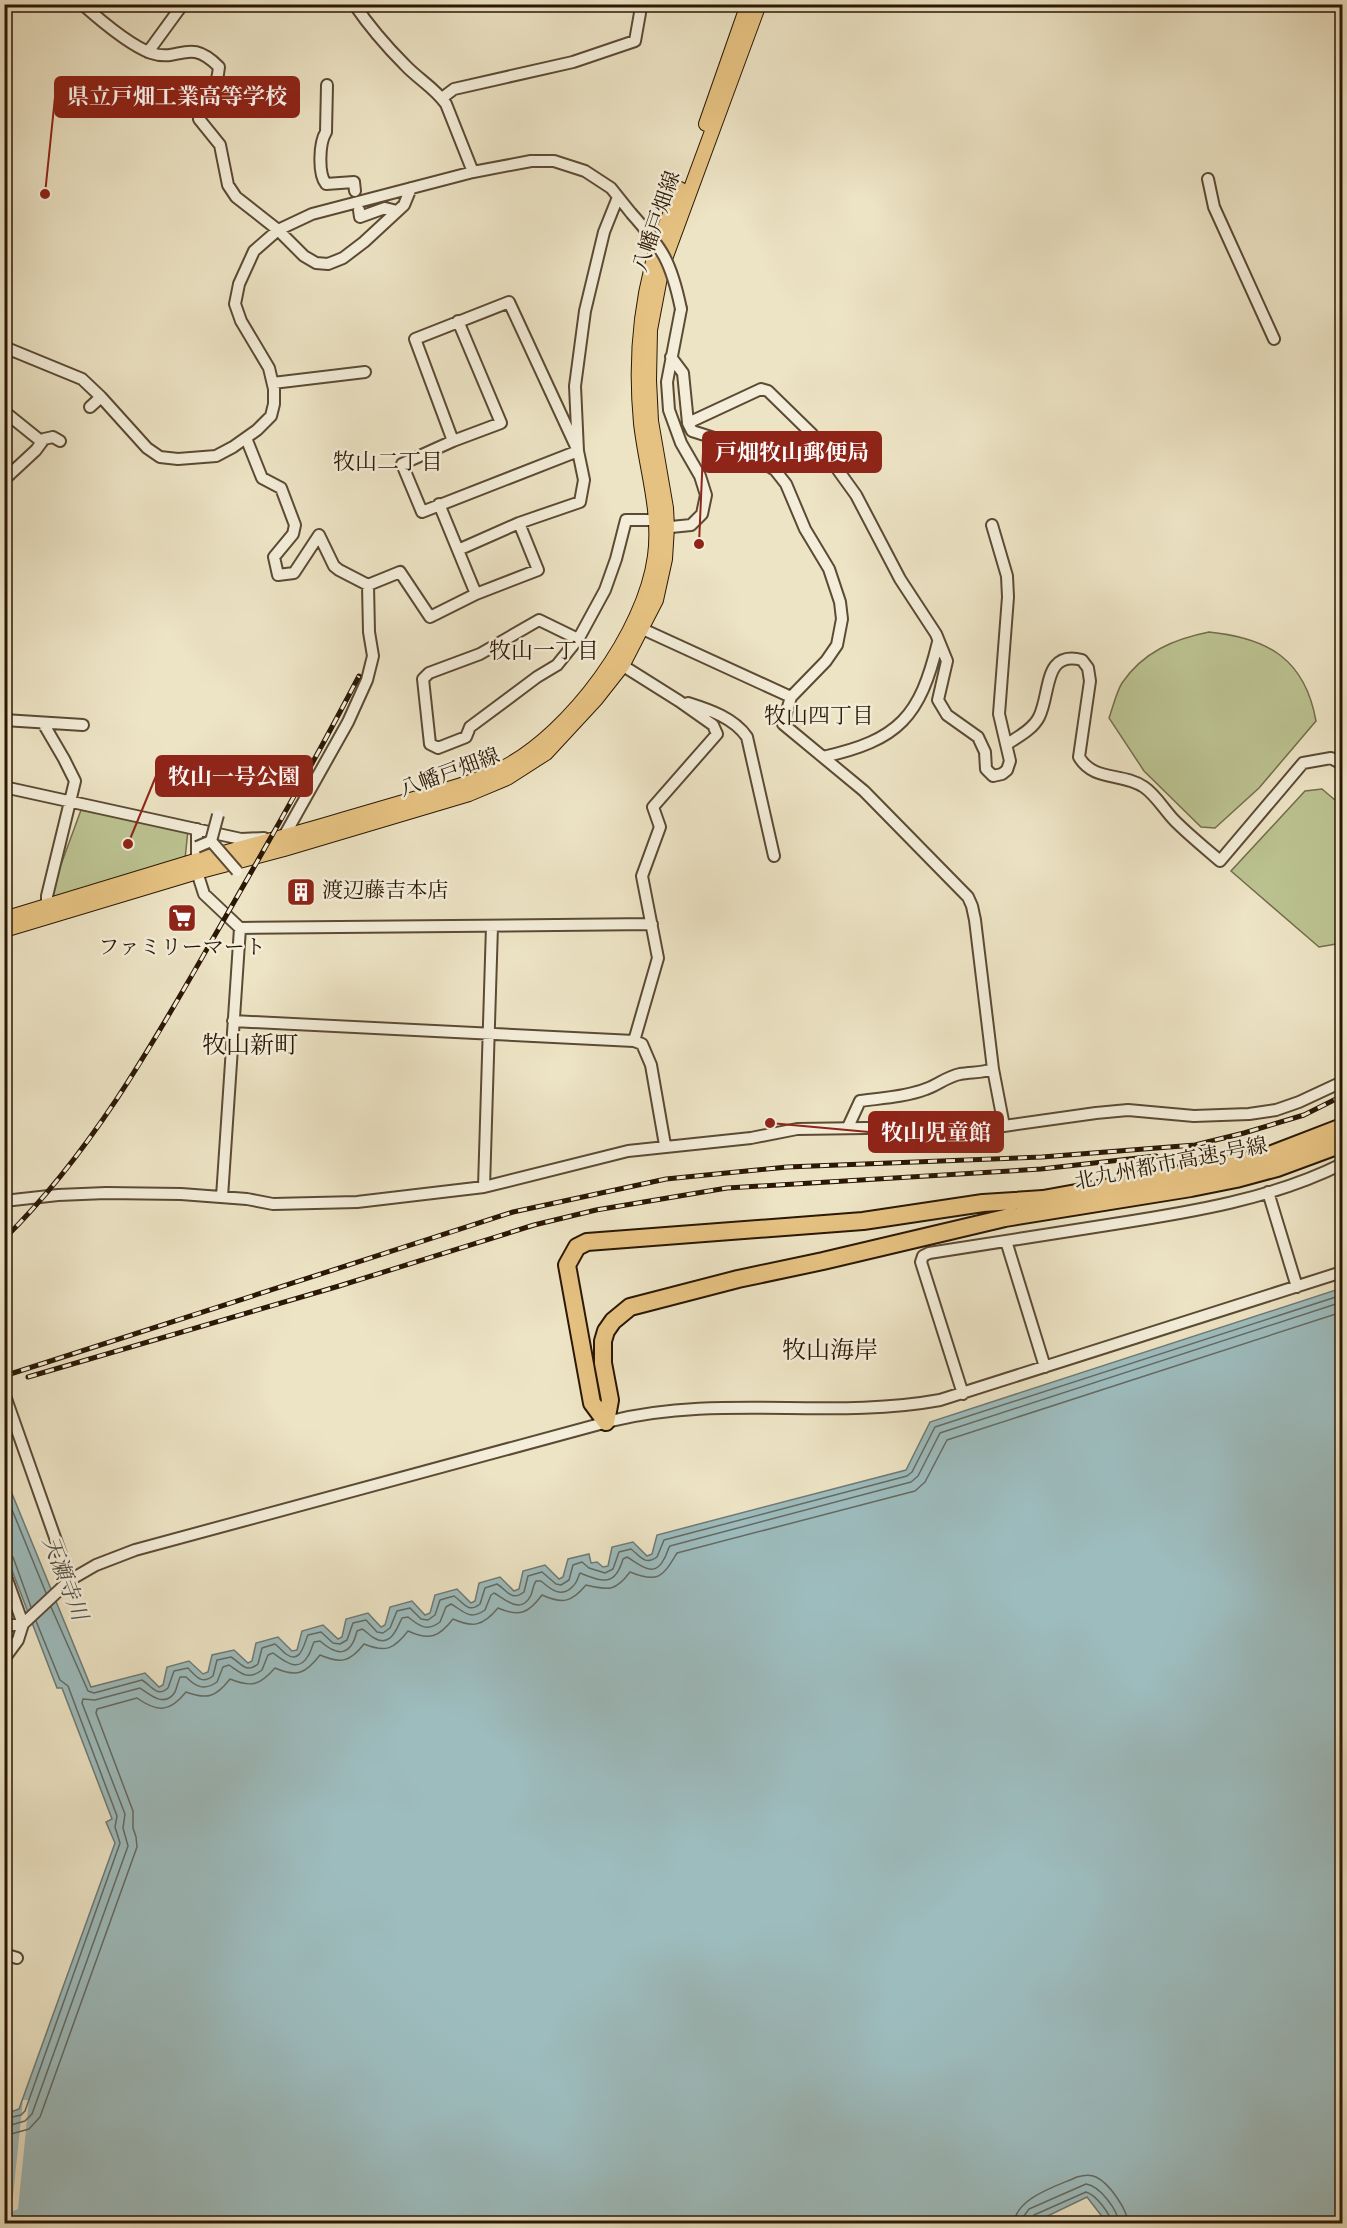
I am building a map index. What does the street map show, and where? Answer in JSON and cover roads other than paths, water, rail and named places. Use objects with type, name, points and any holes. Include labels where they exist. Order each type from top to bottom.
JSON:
[{"type":"highway","name":"北九州都市高速5号線","points":[[606,1422],[592,1403],[567,1265],[577,1247],[598,1240],[863,1221],[983,1203],[1043,1199],[1225,1166],[1272,1154],[1342,1127]]},
{"type":"highway","name":"北九州都市高速5号線","points":[[606,1422],[610,1400],[603,1364],[603,1341],[613,1320],[630,1307],[738,1279],[1005,1218],[1161,1194],[1225,1181],[1276,1168],[1342,1144]]},
{"type":"main road","name":"八幡戸畑線","points":[[660,525],[641,423],[640,330],[652,264],[748,4]]},
{"type":"main road","name":"八幡戸畑線","points":[[4,919],[196,866],[284,849],[470,794],[507,778],[546,753],[596,699],[637,627],[655,558],[660,525],[666,508],[651,421],[649,380],[650,330],[662,267],[759,4]]},
{"type":"main road","name":"八幡戸畑線","points":[[4,930],[283,838],[468,783],[503,768],[541,744],[618,663]]},
{"type":"street","points":[[82,4],[148,52],[157,55],[197,51],[208,56],[219,67],[218,80],[202,108],[199,119],[220,145],[228,185],[236,197],[278,230],[304,256],[316,263],[328,264],[343,258],[364,243],[404,205],[411,188]]},
{"type":"street","points":[[148,52],[183,4]]},
{"type":"street","points":[[354,4],[374,32],[406,67],[442,98],[473,172]]},
{"type":"street","points":[[442,98],[454,89],[573,62],[635,40],[640,13],[639,4]]},
{"type":"street","points":[[327,85],[326,132],[322,138],[321,178],[326,184],[354,182],[355,191]]},
{"type":"street","points":[[4,347],[82,379],[147,448],[160,457],[178,459],[216,456],[246,438],[271,416],[274,404],[273,383],[269,368],[235,304],[239,284],[254,251],[278,230],[312,214],[473,172],[531,161],[554,160],[585,171],[611,188],[655,240],[668,261],[681,309],[667,382],[669,410],[681,443],[700,476],[706,495],[702,514],[691,525],[660,525],[626,520],[605,590],[578,639],[557,665],[537,677],[470,727],[466,737],[438,748],[430,744],[423,679],[429,673],[480,654],[539,620],[578,639]]},
{"type":"street","points":[[1208,179],[1214,207],[1274,339]]},
{"type":"street","points":[[458,550],[519,523],[580,502],[584,480],[578,451],[575,386],[585,311],[604,232],[618,197]]},
{"type":"street","points":[[359,210],[360,217],[385,208],[397,211]]},
{"type":"street","points":[[453,441],[415,339],[509,302],[578,451]]},
{"type":"street","points":[[458,321],[501,423],[402,464],[422,512],[578,451]]},
{"type":"street","points":[[672,357],[683,373],[687,423],[692,431],[733,444],[775,470],[786,484],[805,529],[829,569],[840,602],[842,620],[837,645],[826,661],[791,698],[783,724],[864,791],[968,897],[975,920],[993,1069],[1004,1126]]},
{"type":"street","points":[[273,383],[365,372]]},
{"type":"street","points":[[687,423],[761,389],[768,391],[812,434],[856,495],[900,579],[936,634],[946,661],[938,700],[947,715],[978,737],[986,752],[986,770],[993,776],[1007,770],[1010,761],[999,714],[1008,597],[1006,576],[992,525]]},
{"type":"street","points":[[90,407],[101,397]]},
{"type":"street","points":[[4,414],[6,413],[42,442]]},
{"type":"street","points":[[4,475],[8,476],[36,450],[44,439],[53,437],[60,441]]},
{"type":"street","points":[[246,438],[262,478],[281,488],[294,525],[293,534],[274,557],[278,575],[294,573],[319,535],[334,566],[368,585],[400,572],[430,617],[476,594],[538,570],[519,523]]},
{"type":"street","points":[[439,504],[476,594]]},
{"type":"street","points":[[4,787],[242,839],[283,838],[348,722],[367,680],[373,656],[369,632],[368,585]]},
{"type":"street","points":[[637,627],[791,698]]},
{"type":"street","points":[[823,757],[858,750],[900,726],[923,690],[938,642]]},
{"type":"street","points":[[1007,744],[1032,727],[1039,718],[1052,669],[1060,660],[1071,657],[1082,660],[1088,668],[1090,681],[1079,758],[1084,766],[1092,772],[1130,780],[1145,787],[1174,820],[1220,861],[1303,763],[1331,758],[1342,764]]},
{"type":"street","points":[[618,663],[713,725],[717,734],[652,807],[660,827],[642,876],[658,958],[634,1041]]},
{"type":"street","points":[[679,701],[707,709],[740,726],[747,737],[774,856]]},
{"type":"street","points":[[4,712],[9,720],[83,725]]},
{"type":"street","points":[[42,723],[75,781],[47,896],[47,906]]},
{"type":"street","points":[[211,841],[218,815]]},
{"type":"street","points":[[197,829],[196,866],[204,894],[240,928],[652,924]]},
{"type":"street","points":[[196,847],[211,841]]},
{"type":"street","points":[[211,841],[237,871]]},
{"type":"street","points":[[484,1187],[492,926]]},
{"type":"street","points":[[222,1197],[240,928]]},
{"type":"street","points":[[233,1021],[634,1041],[642,1044],[651,1065],[665,1145]]},
{"type":"street","points":[[848,1127],[860,1101],[912,1094],[942,1080],[993,1069]]},
{"type":"street","points":[[4,1202],[58,1195],[106,1193],[222,1197],[273,1204],[357,1202],[484,1187],[628,1150],[750,1138],[797,1129],[1004,1126],[1128,1110],[1203,1116],[1249,1114],[1276,1110],[1325,1091],[1342,1080]]},
{"type":"street","points":[[963,1394],[921,1262],[923,1256],[929,1253],[1196,1211],[1268,1192],[1342,1164]]},
{"type":"street","points":[[1268,1192],[1297,1287]]},
{"type":"street","points":[[1005,1241],[1045,1367]]},
{"type":"street","points":[[4,1659],[18,1640],[23,1624],[70,1580],[96,1565],[135,1550],[645,1413],[720,1406],[886,1407],[912,1405],[963,1394],[1342,1272]]},
{"type":"street","points":[[4,1393],[70,1580]]},
{"type":"street","points":[[4,1571],[23,1624]]},
{"type":"street","points":[[4,1626],[23,1624]]},
{"type":"street","points":[[4,1954],[17,1958]]},
{"type":"water","points":[[1342,1288],[1342,2223],[1107,2223],[1087,2197],[1031,2224],[5,2223],[5,2114],[19,2109],[115,1843],[106,1822],[112,1819],[62,1688],[57,1688],[5,1552],[4,1474],[91,1687],[145,1673],[159,1687],[163,1685],[167,1667],[189,1661],[203,1674],[208,1672],[212,1655],[234,1650],[248,1663],[252,1661],[256,1643],[278,1637],[292,1651],[297,1650],[302,1631],[323,1625],[338,1639],[342,1637],[346,1619],[368,1613],[381,1627],[385,1625],[390,1607],[412,1601],[425,1615],[430,1613],[435,1595],[457,1589],[471,1603],[475,1601],[479,1583],[500,1577],[514,1591],[519,1589],[523,1571],[545,1565],[559,1579],[563,1577],[568,1559],[589,1554],[591,1563],[597,1562],[603,1567],[608,1566],[612,1547],[633,1542],[647,1556],[652,1554],[657,1535],[906,1470],[930,1422]]},
{"type":"railway","points":[[4,1239],[65,1171],[118,1098],[268,843],[359,676]]},
{"type":"railway","points":[[4,1376],[513,1212],[666,1179],[787,1167],[1042,1157],[1195,1145],[1304,1115],[1342,1096]]},
{"type":"railway","points":[[28,1377],[339,1286],[534,1225],[596,1210],[727,1188],[1041,1169],[1156,1156]]},
{"type":"place","name":"県立戸畑工業高等学校","points":[[45,194]]},
{"type":"place","name":"戸畑牧山郵便局","points":[[699,544]]},
{"type":"place","name":"牧山一号公園","points":[[128,844]]},
{"type":"place","name":"渡辺藤吉本店","points":[[301,892]]},
{"type":"place","name":"ファミリーマート","points":[[182,918]]},
{"type":"place","name":"牧山児童館","points":[[770,1123]]},
{"type":"district","name":"牧山二丁目","points":[[388,464]]},
{"type":"district","name":"牧山一丁目","points":[[544,653]]},
{"type":"district","name":"牧山四丁目","points":[[819,718]]},
{"type":"district","name":"牧山新町","points":[[250,1047]]},
{"type":"district","name":"牧山海岸","points":[[830,1352]]},
{"type":"water label","name":"天瀬寺川","points":[[63,1579]]}]
